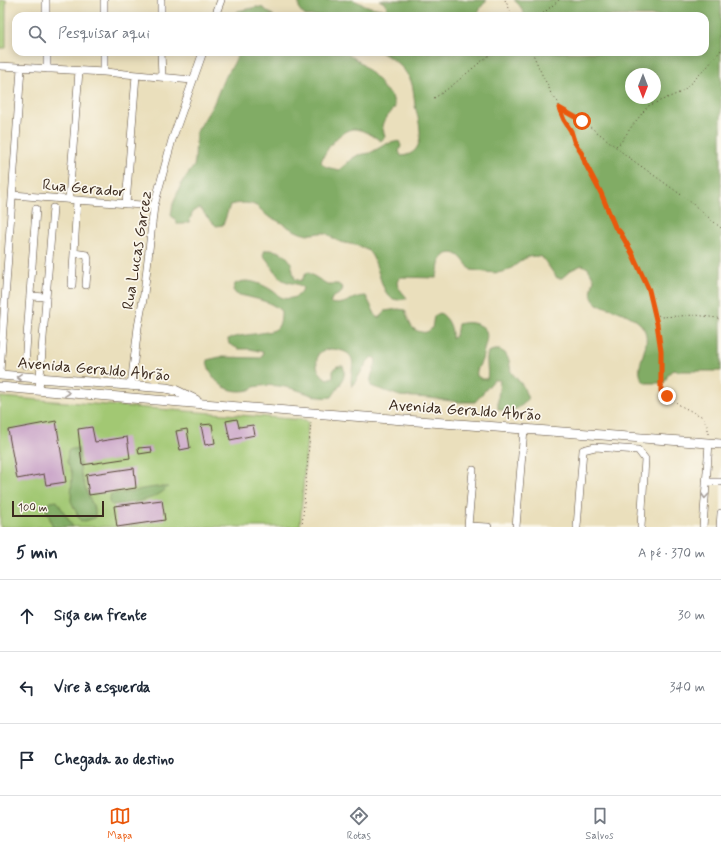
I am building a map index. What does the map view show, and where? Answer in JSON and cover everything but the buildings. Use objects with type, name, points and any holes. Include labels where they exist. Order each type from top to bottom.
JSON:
[{"type":"main road","name":"Avenida Geraldo Abrão","points":[[0,375],[170,389],[206,404]]},
{"type":"main road","name":"Avenida Geraldo Abrão","points":[[0,387],[312,413],[721,444]]},
{"type":"street","points":[[46,0],[46,12]]},
{"type":"street","points":[[104,0],[104,12]]},
{"type":"street","points":[[161,0],[161,12]]},
{"type":"street","points":[[217,12],[221,0]]},
{"type":"street","points":[[47,56],[47,69]]},
{"type":"street","points":[[104,56],[104,72]]},
{"type":"street","points":[[162,56],[162,77]]},
{"type":"street","name":"Rua Lucas Garcez","points":[[131,386],[138,327],[144,294],[154,206],[172,140],[201,56]]},
{"type":"street","points":[[0,66],[136,74],[192,80]]},
{"type":"street","points":[[0,372],[21,68]]},
{"type":"street","points":[[69,199],[79,71]]},
{"type":"street","points":[[126,204],[136,74]]},
{"type":"street","name":"Rua Gerador","points":[[13,195],[154,206]]},
{"type":"street","points":[[72,286],[77,200]]},
{"type":"street","points":[[39,390],[53,208]]},
{"type":"street","points":[[25,365],[36,209]]},
{"type":"street","points":[[74,253],[87,255],[86,285]]},
{"type":"street","points":[[30,296],[46,297]]},
{"type":"street","points":[[516,527],[524,429]]},
{"type":"street","points":[[703,527],[709,443]]},
{"type":"street","points":[[577,527],[583,450],[595,447],[638,450],[646,458],[641,527]]},
{"type":"street","points":[[473,470],[468,526],[488,527]]},
{"type":"street","points":[[706,482],[721,482]]},
{"type":"street","points":[[720,527],[721,513]]},
{"type":"path","points":[[505,0],[511,12]]},
{"type":"path","points":[[545,12],[559,0]]},
{"type":"path","points":[[616,146],[621,142],[648,106],[679,93],[708,66],[721,50]]},
{"type":"path","points":[[434,98],[444,92],[470,69],[488,56]]},
{"type":"path","points":[[534,56],[551,94],[558,102],[564,120],[571,131],[574,141],[601,193],[615,227],[620,232],[632,253],[649,290],[655,313],[661,351],[661,391],[681,406],[703,417],[708,428],[709,443]]},
{"type":"path","points":[[559,108],[582,121],[616,146],[624,154],[687,199],[721,228]]},
{"type":"path","points":[[655,313],[661,317],[696,315],[721,320]]},
{"type":"path","points":[[302,527],[312,413]]},
{"type":"green space","points":[[0,0],[6,0],[6,48],[0,48]]},
{"type":"green space","points":[[299,0],[353,0],[370,7],[387,10],[386,4],[379,0],[487,0],[479,12],[302,12],[299,9]]},
{"type":"green space","points":[[514,0],[721,0],[721,371],[673,370],[669,373],[664,383],[645,383],[641,376],[640,369],[646,345],[644,329],[637,321],[628,315],[597,304],[594,301],[592,298],[592,290],[594,279],[588,268],[582,265],[571,270],[562,278],[557,278],[542,257],[536,256],[522,260],[506,271],[493,273],[471,270],[458,255],[451,253],[443,256],[440,260],[436,278],[400,277],[397,282],[398,287],[407,298],[397,300],[390,297],[385,291],[376,264],[367,250],[360,246],[340,242],[325,233],[301,233],[272,219],[253,204],[241,203],[230,205],[223,225],[216,226],[200,208],[193,211],[189,222],[184,224],[178,224],[171,215],[173,204],[182,182],[194,166],[196,133],[213,105],[223,81],[237,56],[351,56],[361,63],[380,82],[383,88],[392,96],[395,107],[382,125],[385,137],[381,141],[369,134],[355,129],[344,132],[330,146],[321,162],[326,167],[339,170],[358,155],[370,153],[386,144],[399,141],[401,146],[399,151],[401,156],[410,154],[419,144],[419,121],[411,81],[398,64],[387,56],[709,56],[709,12],[523,12]]},
{"type":"green space","points":[[257,7],[263,8],[268,12],[237,12]]},
{"type":"green space","points":[[265,250],[274,250],[282,253],[291,262],[295,279],[301,281],[307,272],[327,284],[338,284],[343,288],[341,293],[332,298],[330,303],[340,304],[360,296],[366,296],[377,318],[382,316],[385,311],[398,309],[405,310],[412,327],[417,331],[423,332],[427,332],[432,328],[434,316],[440,313],[450,324],[452,339],[456,335],[458,324],[471,323],[483,327],[487,336],[482,359],[477,371],[477,376],[482,379],[487,379],[488,352],[500,350],[505,353],[509,360],[511,372],[523,386],[528,399],[515,409],[507,411],[498,409],[500,380],[494,380],[475,402],[459,402],[400,396],[371,386],[371,378],[376,359],[372,357],[367,362],[352,387],[351,381],[353,364],[350,356],[346,352],[333,349],[325,350],[318,354],[317,362],[319,371],[327,379],[333,377],[333,371],[337,366],[343,366],[343,378],[332,397],[326,398],[314,396],[291,388],[278,386],[258,386],[249,390],[241,391],[221,385],[212,374],[207,360],[220,357],[261,358],[263,352],[250,349],[239,349],[229,344],[228,339],[272,331],[278,327],[281,318],[281,311],[277,307],[260,300],[236,294],[233,290],[235,284],[244,281],[254,282],[269,288],[279,296],[286,298],[293,298],[302,291],[303,288],[280,278],[263,255]]},
{"type":"green space","points":[[0,397],[305,420],[308,422],[300,527],[0,527]]},
{"type":"green space","points":[[78,448],[81,474],[87,493],[95,510],[95,518],[81,522],[71,501],[72,473],[67,462],[68,450]]},
{"type":"green space","points":[[157,487],[168,487],[156,496],[135,502],[112,505],[109,502],[111,494],[133,492]]},
{"type":"green space","points":[[57,501],[73,527],[53,527],[45,506],[51,502]]},
{"type":"route","points":[[582,121],[559,108],[571,131],[574,141],[593,176],[615,227],[620,232],[632,253],[649,290],[655,313],[661,351],[661,391],[667,396]]}]
